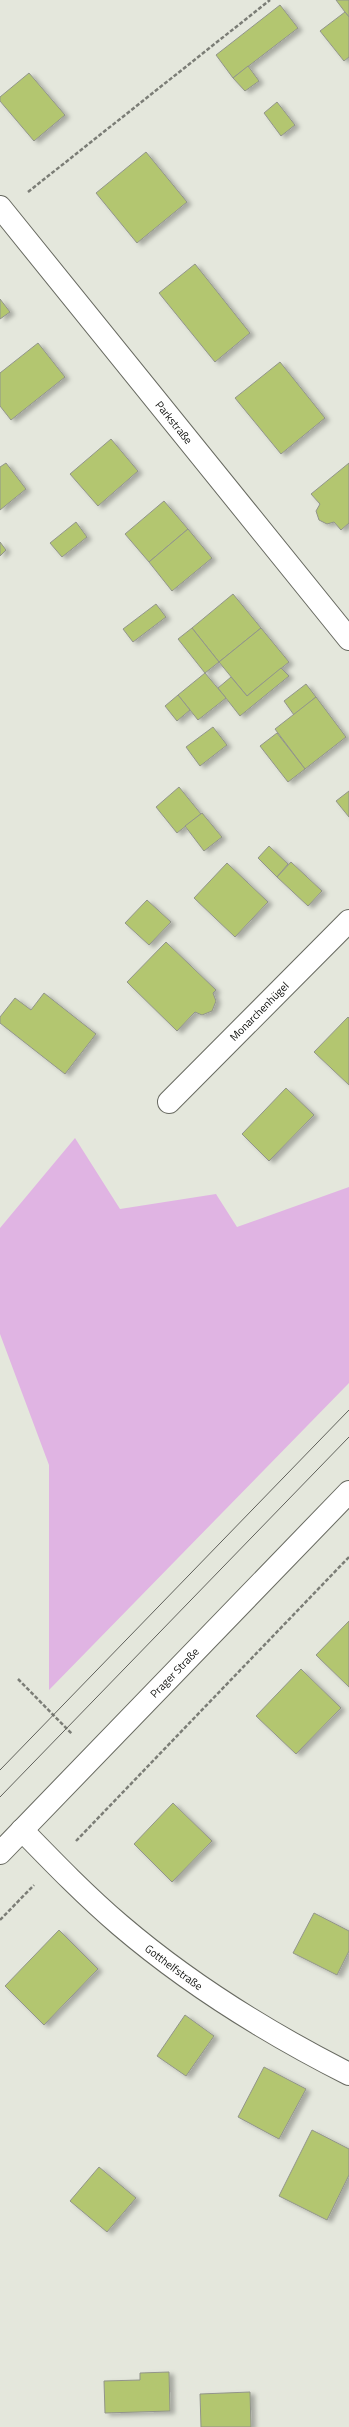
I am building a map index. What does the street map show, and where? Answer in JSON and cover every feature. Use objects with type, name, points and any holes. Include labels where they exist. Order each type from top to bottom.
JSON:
[{"type":"street","name":"Parkstraße","points":[[2,209],[349,639]]},
{"type":"street","name":"Monarchenhügel","points":[[169,1102],[349,921]]},
{"type":"street","name":"Prager Straße","points":[[0,1853],[349,1492]]},
{"type":"street","name":"Gotthelfstraße","points":[[22,1830],[55,1864],[121,1925],[205,1990],[305,2052],[349,2074]]},
{"type":"path","points":[[2,209],[270,0]]},
{"type":"path","points":[[0,1920],[349,1557]]},
{"type":"path","points":[[18,1679],[93,1756]]},
{"type":"shaded area","points":[[75,1138],[120,1209],[216,1194],[237,1227],[349,1187],[349,1383],[49,1690],[49,1465],[0,1334],[0,1228]]},
{"type":"building","points":[[336,0],[349,0],[349,17],[345,12]]},
{"type":"building","points":[[280,5],[298,28],[233,78],[216,55]]},
{"type":"building","points":[[345,12],[349,17],[349,57],[344,61],[320,31]]},
{"type":"building","points":[[248,66],[259,81],[245,91],[233,78]]},
{"type":"building","points":[[29,73],[65,115],[34,141],[0,101],[0,97]]},
{"type":"building","points":[[277,102],[295,125],[281,136],[264,113]]},
{"type":"building","points":[[146,152],[187,202],[137,243],[96,193]]},
{"type":"building","points":[[195,264],[250,333],[215,362],[159,293]]},
{"type":"building","points":[[0,299],[10,312],[0,319]]},
{"type":"building","points":[[38,343],[65,377],[11,420],[0,406],[0,373]]},
{"type":"building","points":[[280,362],[325,418],[281,454],[235,398]]},
{"type":"building","points":[[111,439],[138,471],[98,506],[70,474]]},
{"type":"building","points":[[6,463],[26,489],[0,510],[0,467]]},
{"type":"building","points":[[349,463],[349,523],[341,530],[334,522],[327,524],[319,520],[316,511],[320,504],[311,494]]},
{"type":"building","points":[[164,501],[188,529],[149,562],[125,534]]},
{"type":"building","points":[[76,522],[87,537],[62,557],[50,543]]},
{"type":"building","points":[[188,529],[212,558],[172,591],[149,562]]},
{"type":"building","points":[[0,542],[6,550],[0,556]]},
{"type":"building","points":[[233,594],[261,628],[219,662],[192,628]]},
{"type":"building","points":[[156,604],[166,617],[133,642],[123,629]]},
{"type":"building","points":[[192,628],[219,662],[205,673],[178,639]]},
{"type":"building","points":[[261,628],[289,662],[247,696],[219,662]]},
{"type":"building","points":[[281,668],[289,676],[240,716],[218,688],[231,677],[247,696]]},
{"type":"building","points":[[205,673],[226,698],[198,720],[178,695]]},
{"type":"building","points":[[306,684],[316,697],[294,715],[284,701]]},
{"type":"building","points":[[178,695],[190,710],[177,721],[165,706]]},
{"type":"building","points":[[316,697],[346,737],[305,769],[275,729]]},
{"type":"building","points":[[213,727],[227,745],[200,766],[186,747]]},
{"type":"building","points":[[277,733],[305,769],[288,782],[260,746]]},
{"type":"building","points":[[179,787],[201,814],[177,833],[156,807]]},
{"type":"building","points":[[349,791],[349,817],[336,801]]},
{"type":"building","points":[[202,813],[222,837],[204,851],[185,826]]},
{"type":"building","points":[[269,846],[288,864],[277,877],[258,858]]},
{"type":"building","points":[[291,862],[322,891],[308,906],[277,877]]},
{"type":"building","points":[[227,863],[268,902],[235,937],[194,898]]},
{"type":"building","points":[[147,900],[171,922],[149,945],[125,923]]},
{"type":"building","points":[[166,942],[216,990],[213,993],[216,1001],[212,1011],[202,1015],[195,1012],[177,1031],[127,982]]},
{"type":"building","points":[[44,993],[96,1034],[65,1074],[0,1023],[0,1017],[15,998],[31,1010]]},
{"type":"building","points":[[348,1017],[349,1018],[349,1085],[314,1052]]},
{"type":"building","points":[[286,1088],[314,1115],[269,1161],[242,1134]]},
{"type":"building","points":[[349,1621],[349,1687],[316,1655]]},
{"type":"building","points":[[301,1669],[341,1708],[296,1754],[256,1716]]},
{"type":"building","points":[[173,1803],[212,1841],[172,1882],[134,1844]]},
{"type":"building","points":[[314,1913],[349,1931],[349,1951],[337,1975],[293,1953]]},
{"type":"building","points":[[59,1930],[98,1969],[44,2025],[5,1986]]},
{"type":"building","points":[[185,2015],[214,2036],[186,2076],[157,2056]]},
{"type":"building","points":[[264,2067],[306,2089],[279,2139],[238,2117]]},
{"type":"building","points":[[312,2130],[349,2149],[349,2175],[327,2220],[279,2196]]},
{"type":"building","points":[[99,2167],[136,2198],[107,2232],[70,2201]]},
{"type":"building","points":[[169,2372],[170,2411],[105,2413],[104,2381],[140,2380],[140,2373]]},
{"type":"building","points":[[250,2392],[251,2427],[201,2427],[200,2394]]},
{"type":"tram line","points":[[0,1770],[349,1410]]},
{"type":"tram line","points":[[0,1797],[349,1437]]}]
